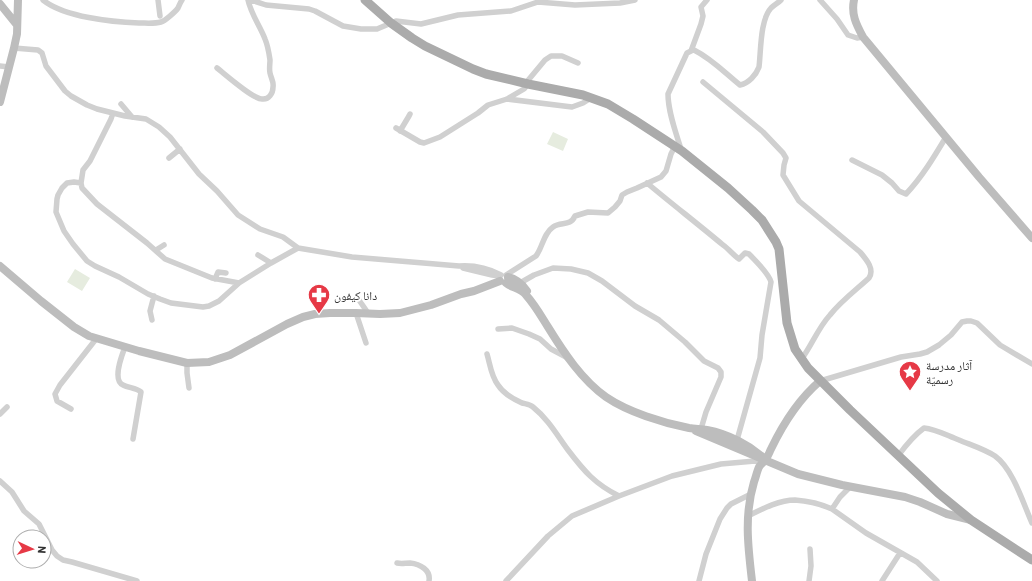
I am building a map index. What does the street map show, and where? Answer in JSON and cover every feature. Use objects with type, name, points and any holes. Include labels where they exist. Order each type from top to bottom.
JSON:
[{"type":"main road","points":[[365,0],[391,23],[425,46],[473,69],[486,74],[527,84],[578,93],[608,104],[678,148],[728,188],[762,220],[779,249],[788,323],[795,349],[801,360],[820,381],[938,493],[971,520],[1032,560]]},
{"type":"street","points":[[0,102],[14,48],[18,0]]},
{"type":"street","points":[[43,0],[59,9],[108,21],[148,23],[156,23],[164,20],[178,8],[182,0]]},
{"type":"street","points":[[158,0],[160,16]]},
{"type":"street","points":[[217,68],[246,91],[262,100],[268,98],[274,89],[270,73],[268,48],[262,31],[249,6],[250,0],[266,5],[309,9],[348,27],[361,29],[377,29],[396,21],[421,24],[454,15],[511,11],[538,2],[552,1],[575,5],[620,3],[635,0]]},
{"type":"street","points":[[0,266],[41,302],[74,327],[89,336],[187,363],[209,362],[230,355],[303,317],[322,314],[400,313],[431,305],[461,294],[474,287],[503,278],[536,256],[548,232],[553,227],[570,223],[575,216],[588,212],[608,213],[620,201],[622,195],[664,175],[671,154],[678,148],[668,94],[687,53],[691,51],[703,16],[701,6],[707,0]]},
{"type":"street","points":[[691,51],[694,50],[720,67],[740,85],[745,84],[757,72],[759,67],[762,31],[767,16],[771,8],[781,0]]},
{"type":"street","points":[[820,0],[848,35],[857,38],[863,37]]},
{"type":"street","points":[[854,0],[854,19],[863,37],[979,177],[1032,238]]},
{"type":"street","points":[[0,4],[17,25]]},
{"type":"street","points":[[14,48],[34,49],[41,51],[46,66],[68,94],[87,105],[113,113],[146,120],[155,124],[170,137],[199,174],[238,215],[260,229],[283,237],[298,248],[352,257],[471,266],[483,268],[503,278],[512,278],[520,283],[529,292],[548,327],[569,358],[587,380],[606,397],[615,403],[637,413],[691,428],[712,432],[737,440],[756,452],[764,461]]},
{"type":"street","points":[[410,114],[398,130],[424,143],[440,137],[488,105],[507,99],[524,88],[545,60],[551,56],[562,56],[578,63]]},
{"type":"street","points":[[0,66],[9,67]]},
{"type":"street","points":[[703,82],[763,132],[783,153],[786,158],[783,175],[799,201],[860,252],[871,270],[869,278],[830,314],[821,326],[801,360]]},
{"type":"street","points":[[507,99],[572,107],[591,98]]},
{"type":"street","points":[[121,104],[132,117]]},
{"type":"street","points":[[113,113],[90,161],[83,170],[81,184],[82,188],[98,204],[156,250],[165,259],[215,279],[239,283]]},
{"type":"street","points":[[852,160],[882,175],[892,183],[898,191],[906,194],[916,183],[946,137]]},
{"type":"street","points":[[169,158],[180,149]]},
{"type":"street","points":[[81,184],[74,182],[67,183],[58,195],[56,212],[64,231],[87,261],[154,296],[171,303],[203,307],[209,306],[220,301],[239,283],[298,248]]},
{"type":"street","points":[[647,183],[724,246],[735,257],[740,259],[745,253],[749,254],[769,276],[771,282],[762,335],[760,358],[737,440]]},
{"type":"street","points":[[156,250],[164,245]]},
{"type":"street","points":[[258,256],[271,263]]},
{"type":"street","points":[[520,283],[534,275],[553,268],[571,269],[584,272],[602,281],[631,303],[662,323],[685,342],[704,361],[711,366],[718,368],[721,372],[721,377],[706,412],[701,430]]},
{"type":"street","points":[[215,279],[218,272],[226,273]]},
{"type":"street","points":[[503,278],[508,285],[519,288],[523,291],[542,316]]},
{"type":"street","points":[[152,320],[150,311],[154,296]]},
{"type":"street","points":[[359,300],[368,314]]},
{"type":"street","points":[[356,313],[366,343]]},
{"type":"street","points":[[752,581],[748,537],[748,516],[751,494],[759,468],[788,419],[806,395],[820,381],[900,357],[927,352],[950,335],[962,322],[967,320],[977,324],[1000,345],[1032,364]]},
{"type":"street","points":[[498,329],[512,328],[529,334],[540,339],[556,351],[569,358]]},
{"type":"street","points":[[71,409],[57,400],[55,394],[60,385],[96,339]]},
{"type":"street","points":[[125,346],[119,364],[118,378],[120,383],[123,385],[141,392],[133,439]]},
{"type":"street","points":[[488,354],[492,373],[500,388],[515,400],[533,407],[552,427],[568,450],[588,474],[607,489],[619,496]]},
{"type":"street","points":[[187,363],[189,388]]},
{"type":"street","points":[[0,414],[7,407]]},
{"type":"street","points":[[691,428],[764,461],[798,474],[850,487],[905,497],[947,514],[971,520]]},
{"type":"street","points":[[898,456],[914,436],[924,428],[936,431],[995,456],[1010,473],[1032,523]]},
{"type":"street","points":[[506,581],[548,536],[572,516],[672,476],[721,464],[764,461]]},
{"type":"street","points":[[0,481],[12,492],[24,511],[34,519],[57,556],[63,560],[137,581]]},
{"type":"street","points":[[832,508],[850,487]]},
{"type":"street","points":[[699,581],[706,554],[723,514],[731,504],[751,494]]},
{"type":"street","points":[[748,516],[782,502],[794,500],[832,508],[866,533],[917,562],[937,581]]},
{"type":"street","points":[[810,550],[810,581]]},
{"type":"street","points":[[882,581],[900,553]]},
{"type":"street","points":[[397,563],[416,564],[423,567],[429,574],[428,581]]},
{"type":"shaded area","points":[[553,132],[568,139],[563,151],[547,144]]},
{"type":"shaded area","points":[[75,269],[90,278],[82,291],[67,282]]},
{"type":"place","name":"دانا كيفون","points":[[319,314]]},
{"type":"place","name":"آثار مدرسة رسميّة","points":[[910,392]]}]
